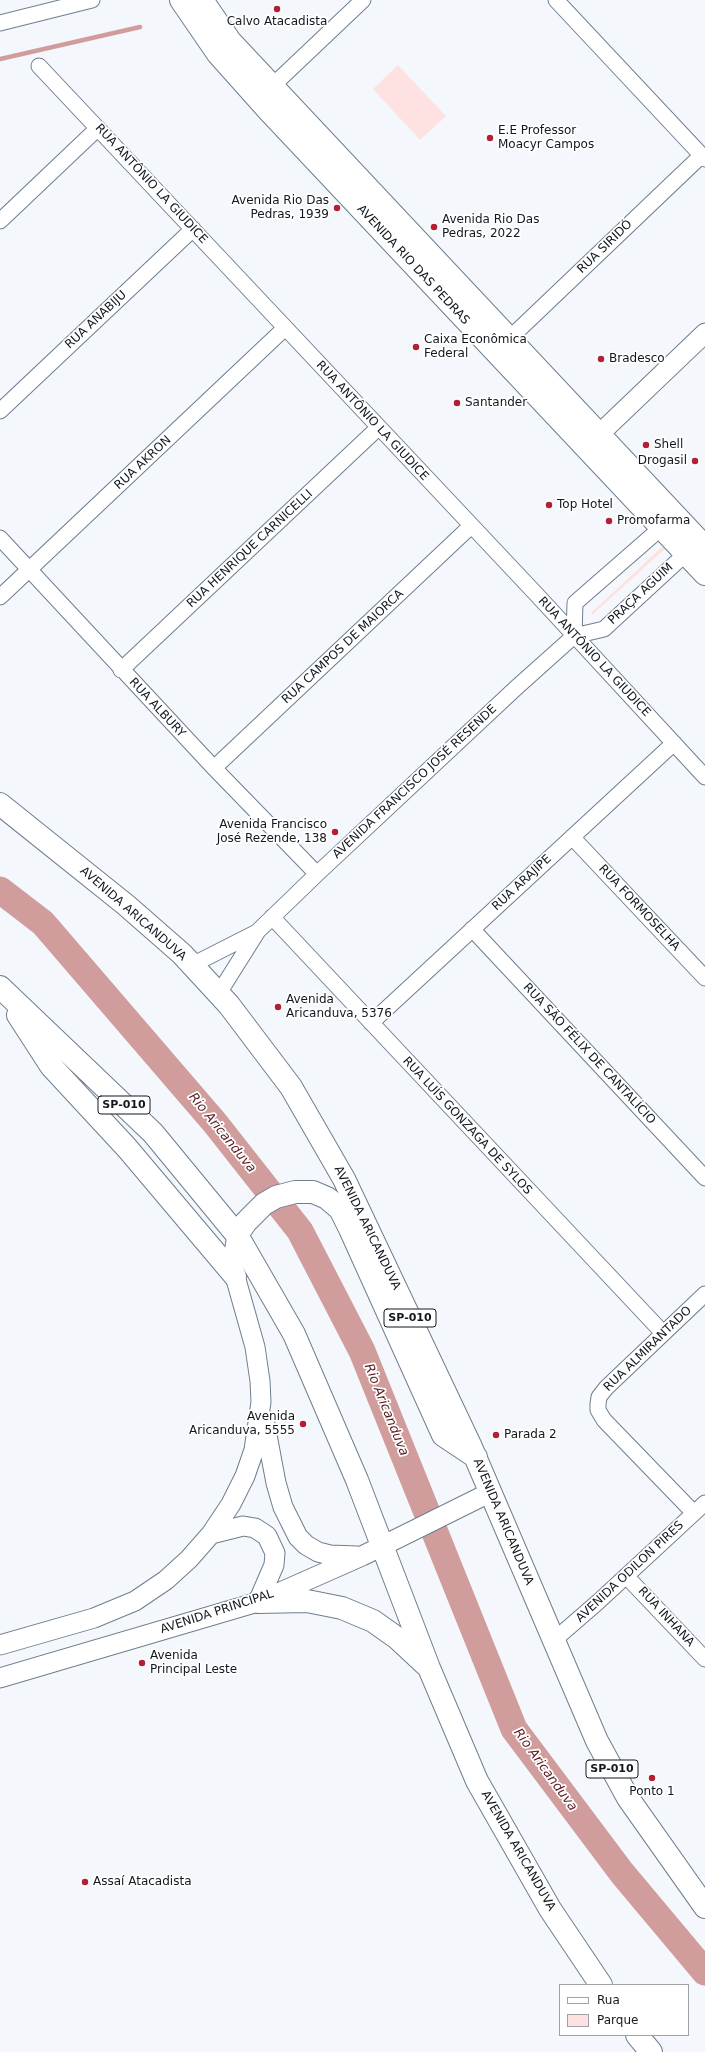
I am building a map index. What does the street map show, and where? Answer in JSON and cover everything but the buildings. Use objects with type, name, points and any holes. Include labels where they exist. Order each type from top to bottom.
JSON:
[{"type":"main road","name":"AVENIDA RIO DAS PEDRAS","points":[[181,0],[218,54],[265,93],[509,339],[592,441]]},
{"type":"main road","name":"AVENIDA RIO DAS PEDRAS","points":[[202,0],[265,93],[668,522],[697,547],[705,574]]},
{"type":"main road","name":"AVENIDA ARICANDUVA","points":[[0,804],[126,905],[182,954],[219,993],[291,1087],[344,1179],[476,1457],[553,1641],[597,1741],[628,1798],[705,1907]]},
{"type":"main road","name":"AVENIDA ARICANDUVA","points":[[5,991],[153,1133],[241,1228],[294,1334],[357,1480],[390,1541],[429,1668],[478,1781],[550,1909],[600,1984]]},
{"type":"main road","points":[[5,991],[18,1016],[51,1066],[127,1148],[235,1276]]},
{"type":"main road","points":[[241,1228],[264,1204],[276,1197],[295,1192],[313,1192],[327,1198],[340,1209],[443,1434],[476,1457]]},
{"type":"main road","points":[[258,1602],[307,1601],[342,1608],[373,1621],[397,1638],[429,1668]]},
{"type":"main road","points":[[638,2036],[651,2052]]},
{"type":"street","points":[[0,23],[92,0]]},
{"type":"street","points":[[265,93],[363,0]]},
{"type":"street","points":[[556,0],[703,157]]},
{"type":"street","name":"RUA ANTÔNIO LA GIUDICE","points":[[39,66],[705,776]]},
{"type":"street","points":[[0,221],[98,128]]},
{"type":"street","name":"RUA SIRIDÓ","points":[[509,339],[703,157]]},
{"type":"street","name":"RUA ANABIJU","points":[[0,411],[193,229]]},
{"type":"street","name":"RUA AKRON","points":[[0,597],[285,328]]},
{"type":"street","points":[[592,441],[705,333]]},
{"type":"street","name":"RUA HENRIQUE CARNICELLI","points":[[121,670],[378,428]]},
{"type":"street","points":[[574,636],[576,602],[668,522]]},
{"type":"street","name":"RUA CAMPOS DE MAIORCA","points":[[214,768],[471,526]]},
{"type":"street","name":"RUA ALBURY","points":[[0,538],[121,670],[317,874]]},
{"type":"street","name":"PRAÇA AGUIM","points":[[574,636],[604,629],[697,547]]},
{"type":"street","name":"AVENIDA FRANCISCO JOSÉ RESENDE","points":[[219,993],[258,931],[517,687],[574,636]]},
{"type":"street","name":"RUA ARAJIPE","points":[[371,1023],[674,743]]},
{"type":"street","name":"RUA FORMOSELHA","points":[[572,837],[705,978]]},
{"type":"street","name":"RUA LUÍS GONZAGA DE SYLOS","points":[[272,917],[664,1333]]},
{"type":"street","name":"RUA SÃO FÉLIX DE CANTALÍCIO","points":[[472,929],[705,1178]]},
{"type":"street","name":"AVENIDA FRANCISCO JOSÉ RESENDE","points":[[192,965],[258,931]]},
{"type":"street","points":[[241,1228],[233,1259],[235,1276],[255,1347],[261,1402],[276,1483],[283,1507],[298,1537],[306,1545],[318,1552],[330,1555],[362,1556]]},
{"type":"street","name":"RUA ALMIRANTADO","points":[[700,1508],[604,1420],[598,1410],[599,1397],[606,1388],[705,1294]]},
{"type":"street","points":[[0,1645],[94,1618],[135,1601],[166,1580],[189,1559],[210,1534],[231,1504],[245,1476],[254,1450],[261,1402]]},
{"type":"street","name":"AVENIDA PRINCIPAL","points":[[0,1678],[258,1602],[362,1556],[456,1508],[491,1492]]},
{"type":"street","name":"AVENIDA ODILON PIRES","points":[[553,1641],[700,1508]]},
{"type":"street","points":[[210,1534],[243,1526],[255,1528],[267,1536],[275,1553],[274,1565],[258,1602]]},
{"type":"street","name":"RUA INHANA","points":[[626,1576],[705,1659]]},
{"type":"green space","points":[[398,65],[446,116],[420,140],[373,89]]},
{"type":"green space","points":[[665,544],[667,547],[592,615],[591,613]]},
{"type":"waterway","points":[[0,59],[140,27]]},
{"type":"waterway","name":"Rio Aricanduva","points":[[0,890],[43,923],[215,1123],[300,1231],[362,1351],[514,1729],[622,1873],[705,1972]]},
{"type":"place","name":"Calvo Atacadista","points":[[277,9]]},
{"type":"place","name":"E.E Professor Moacyr Campos","points":[[490,138]]},
{"type":"place","name":"Avenida Rio Das Pedras, 1939","points":[[337,208]]},
{"type":"place","name":"Avenida Rio Das Pedras, 2022","points":[[434,227]]},
{"type":"place","name":"Caixa Econômica Federal","points":[[416,347]]},
{"type":"place","name":"Bradesco","points":[[601,359]]},
{"type":"place","name":"Santander","points":[[457,403]]},
{"type":"place","name":"Shell","points":[[646,445]]},
{"type":"place","name":"Drogasil","points":[[695,461]]},
{"type":"place","name":"Top Hotel","points":[[549,505]]},
{"type":"place","name":"Promofarma","points":[[609,521]]},
{"type":"place","name":"Avenida Francisco José Rezende, 138","points":[[335,832]]},
{"type":"place","name":"Avenida Aricanduva, 5376","points":[[278,1007]]},
{"type":"place","name":"Avenida Aricanduva, 5555","points":[[303,1424]]},
{"type":"place","name":"Parada 2","points":[[496,1435]]},
{"type":"place","name":"Avenida Principal Leste","points":[[142,1663]]},
{"type":"place","name":"Ponto 1","points":[[652,1778]]},
{"type":"place","name":"Assaí Atacadista","points":[[85,1882]]}]
